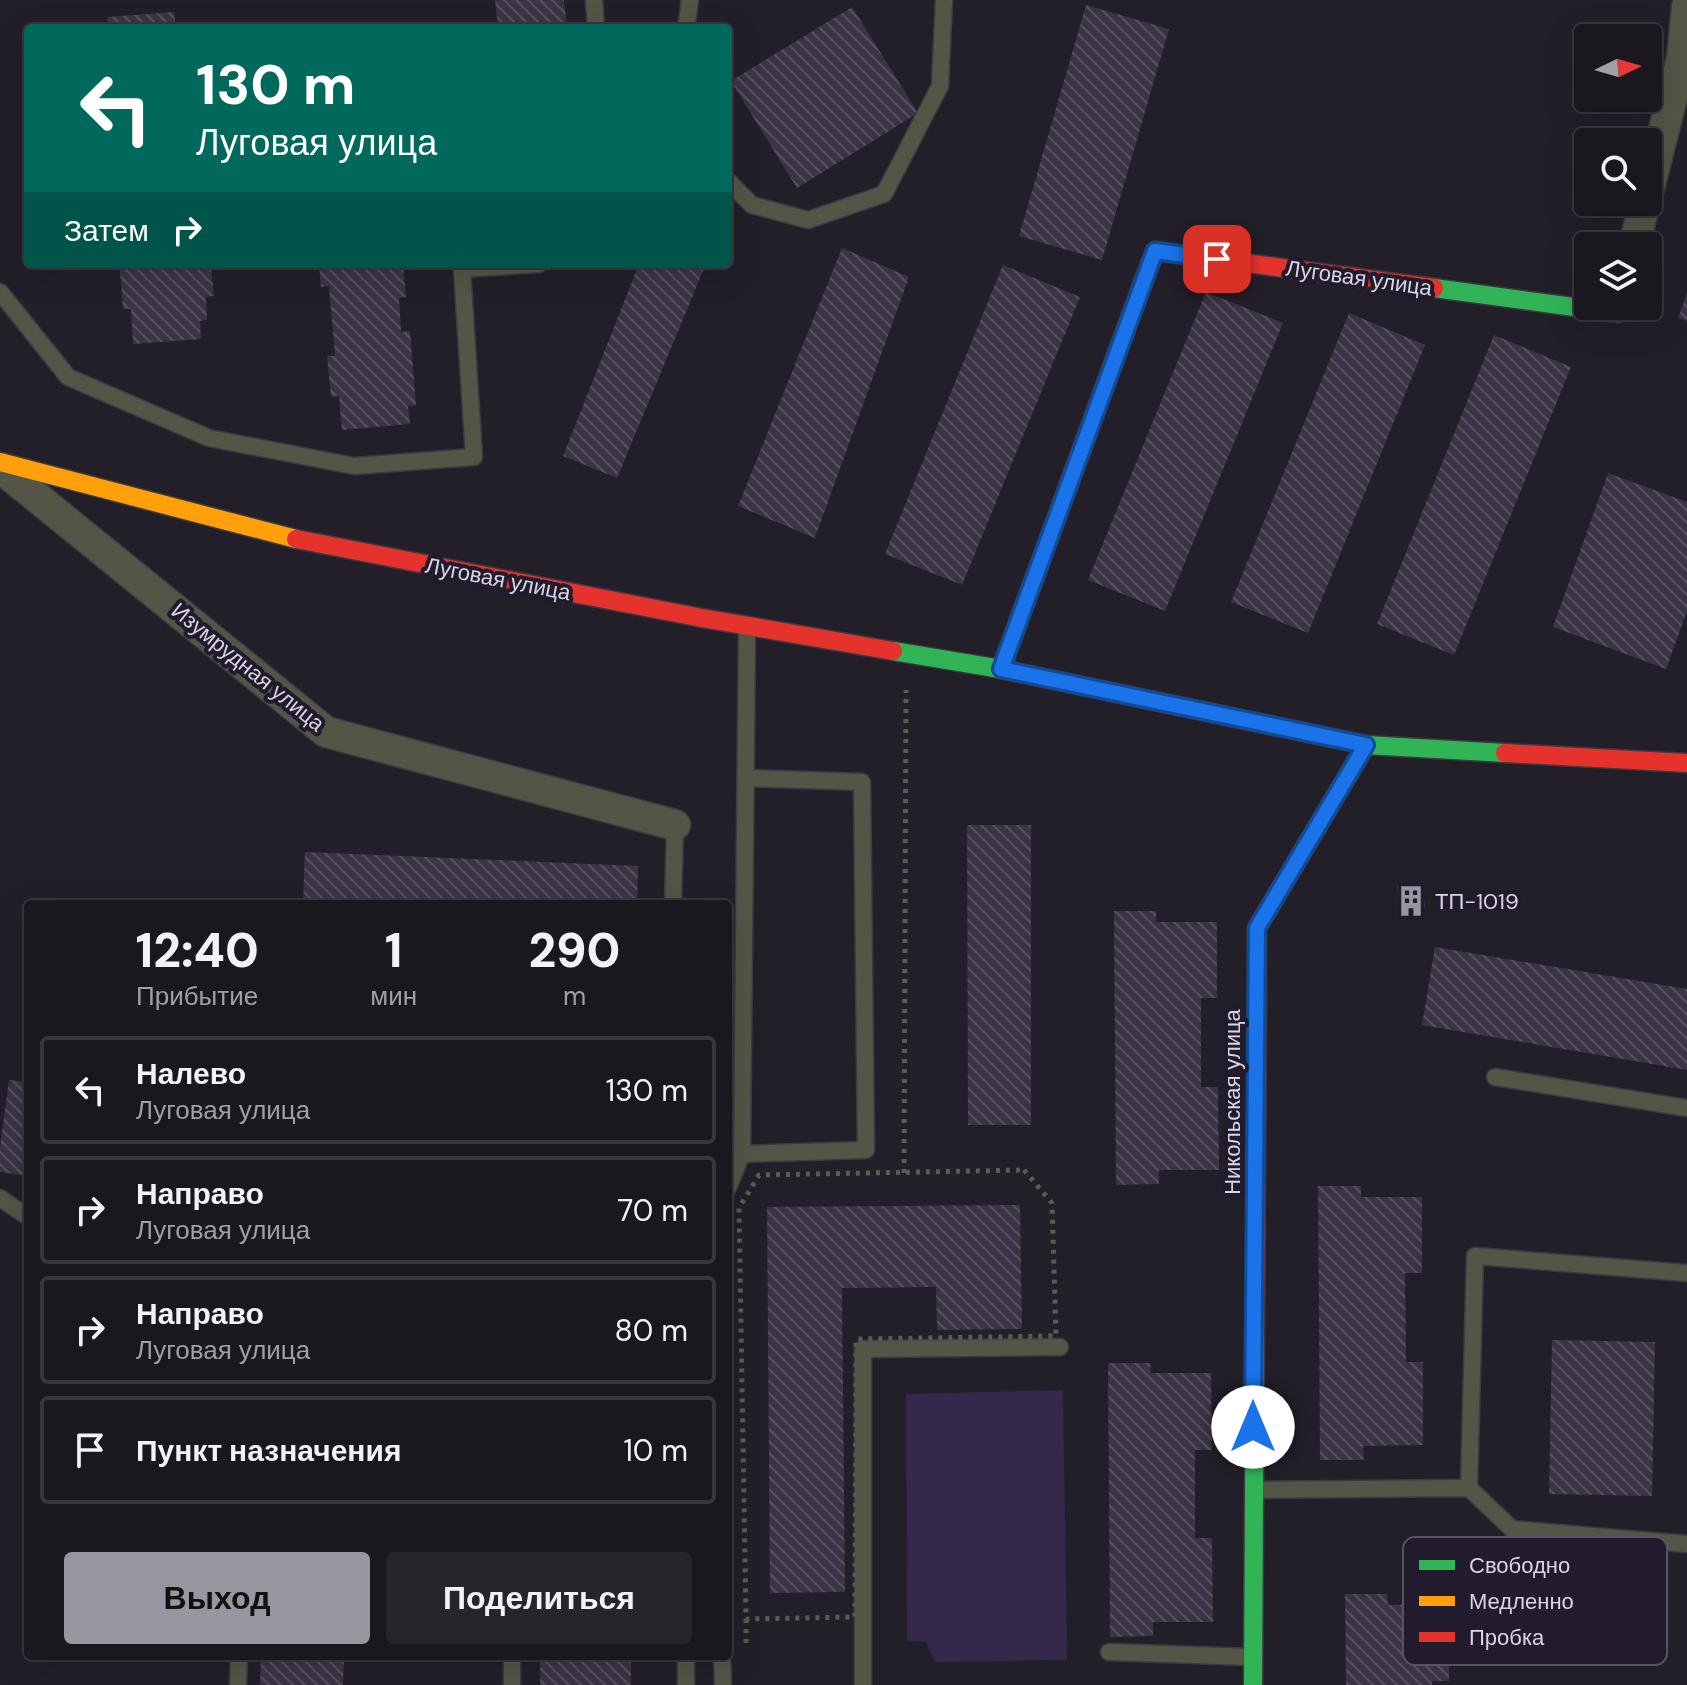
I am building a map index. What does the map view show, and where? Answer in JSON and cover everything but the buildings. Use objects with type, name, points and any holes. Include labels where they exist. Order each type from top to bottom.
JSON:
[{"type":"street","points":[[1662,137],[1682,58],[1687,7]]},
{"type":"street","name":"Луговая улица","points":[[1001,669],[1155,251],[1574,307]]},
{"type":"street","name":"Луговая улица","points":[[0,465],[316,544],[1001,669],[1366,745],[1687,763]]},
{"type":"street","name":"Изумрудная улица","points":[[0,465],[326,732],[675,825]]},
{"type":"street","name":"Никольская улица","points":[[1253,1685],[1257,928],[1366,745]]},
{"type":"lane","points":[[594,0],[596,24]]},
{"type":"lane","points":[[687,24],[690,0]]},
{"type":"lane","points":[[732,185],[752,205],[808,220],[884,194],[940,86],[944,0]]},
{"type":"lane","points":[[0,292],[68,377],[209,438],[354,466],[474,457],[462,269],[477,268]]},
{"type":"lane","points":[[732,1178],[742,1154],[747,625]]},
{"type":"lane","points":[[742,1154],[866,1150],[862,782],[746,778]]},
{"type":"lane","points":[[673,900],[675,825]]},
{"type":"lane","points":[[1495,1077],[1687,1108]]},
{"type":"lane","points":[[0,1198],[24,1214]]},
{"type":"lane","points":[[1469,1488],[1475,1256],[1687,1273]]},
{"type":"lane","points":[[863,1685],[863,1349],[1060,1347]]},
{"type":"lane","points":[[1253,1490],[1469,1488],[1512,1529],[1605,1537]]},
{"type":"lane","points":[[1667,1542],[1687,1544]]},
{"type":"lane","points":[[1109,1652],[1252,1658]]},
{"type":"lane","points":[[238,1685],[239,1660]]},
{"type":"lane","points":[[512,1660],[512,1685]]},
{"type":"lane","points":[[686,1660],[686,1685]]},
{"type":"lane","points":[[722,1660],[723,1685]]},
{"type":"path","points":[[904,1173],[906,652]]},
{"type":"shaded area","points":[[1063,1390],[1067,1660],[935,1662],[926,1642],[907,1641],[906,1394]]},
{"type":"traffic: fast","points":[[1434,288],[1574,307]]},
{"type":"traffic: fast","points":[[893,651],[1001,669],[1366,745],[1505,753]]},
{"type":"traffic: fast","points":[[1257,1001],[1257,928],[1366,745]]},
{"type":"traffic: fast","points":[[1253,1685],[1255,1314]]},
{"type":"traffic: slow","points":[[1001,669],[1142,285]]},
{"type":"traffic: slow","points":[[0,462],[296,539]]},
{"type":"traffic: jam","points":[[1142,285],[1155,251],[1434,288]]},
{"type":"traffic: jam","points":[[296,539],[702,618],[893,651]]},
{"type":"traffic: jam","points":[[1505,753],[1687,763]]},
{"type":"traffic: jam","points":[[1255,1314],[1257,1001]]},
{"type":"place","name":"ТП-1019","points":[[1411,901]]},
{"type":"route","points":[[1217,259],[1155,251],[1001,669],[1366,745],[1257,928],[1253,1427]]}]
